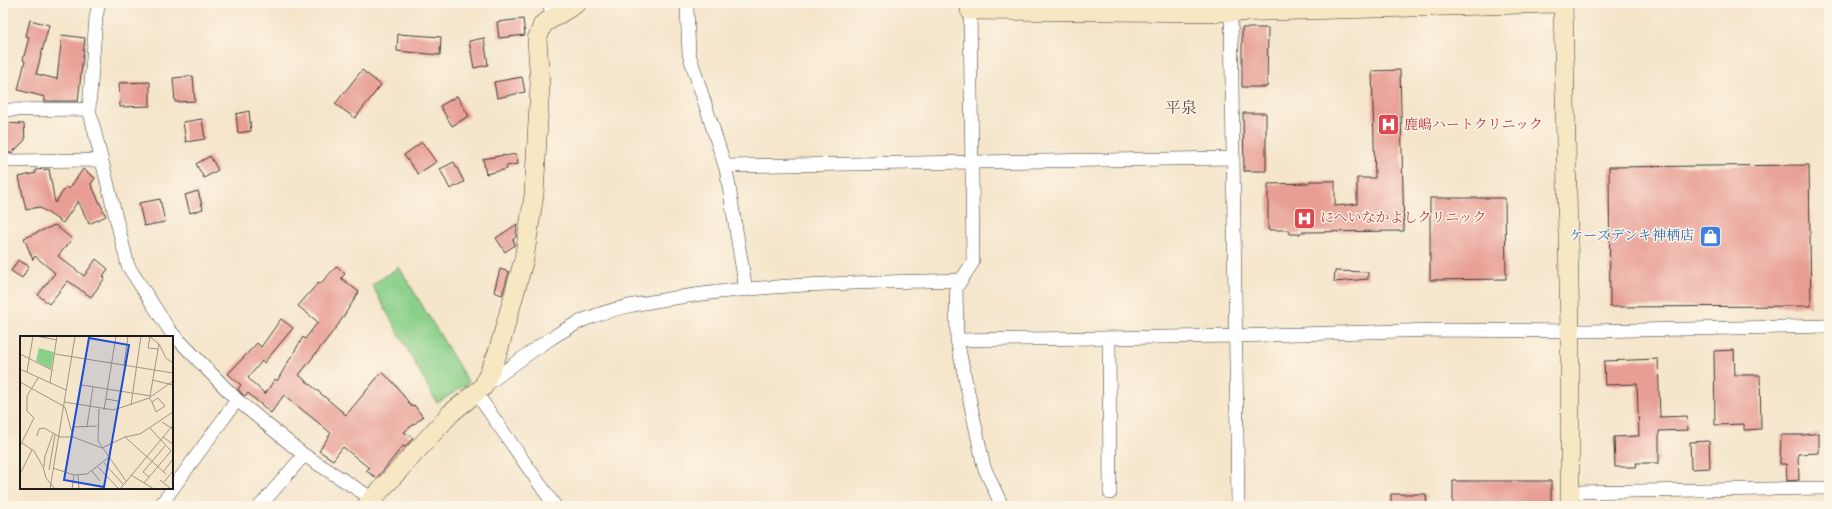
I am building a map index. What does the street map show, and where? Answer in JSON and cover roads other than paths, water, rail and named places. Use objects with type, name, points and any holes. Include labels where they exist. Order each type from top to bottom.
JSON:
[{"type":"street","points":[[99,3],[96,16],[89,109],[128,266],[168,334]]},
{"type":"street","points":[[555,506],[479,396],[503,337],[524,259],[534,195],[538,142],[540,84],[537,39],[551,10],[577,3]]},
{"type":"street","points":[[1002,506],[984,467],[957,340],[956,288],[973,262],[970,7],[1231,12],[1559,3]]},
{"type":"street","points":[[1563,3],[1570,330],[1570,499],[1829,488]]},
{"type":"street","points":[[687,8],[689,54],[725,166],[746,290]]},
{"type":"street","points":[[1231,12],[1238,506]]},
{"type":"street","points":[[3,110],[89,109]]},
{"type":"street","points":[[725,166],[1233,158]]},
{"type":"street","points":[[3,161],[101,160]]},
{"type":"street","points":[[173,339],[237,400],[304,455],[370,503],[451,413],[483,387],[564,330],[586,319],[622,306],[707,293],[807,285],[960,280]]},
{"type":"street","points":[[957,340],[1235,336],[1436,330],[1588,331],[1829,326]]},
{"type":"street","points":[[1109,338],[1110,493]]},
{"type":"street","points":[[173,488],[237,400]]},
{"type":"street","points":[[260,506],[304,455]]},
{"type":"street","points":[[160,506],[172,489]]},
{"type":"place","name":"鹿嶋ハートクリニック","points":[[1388,125]]},
{"type":"place","name":"にへいなかよしクリニック","points":[[1305,218]]},
{"type":"place","name":"ケーズデンキ神栖店","points":[[1710,236]]},
{"type":"district","name":"平泉","points":[[1181,108]]}]
